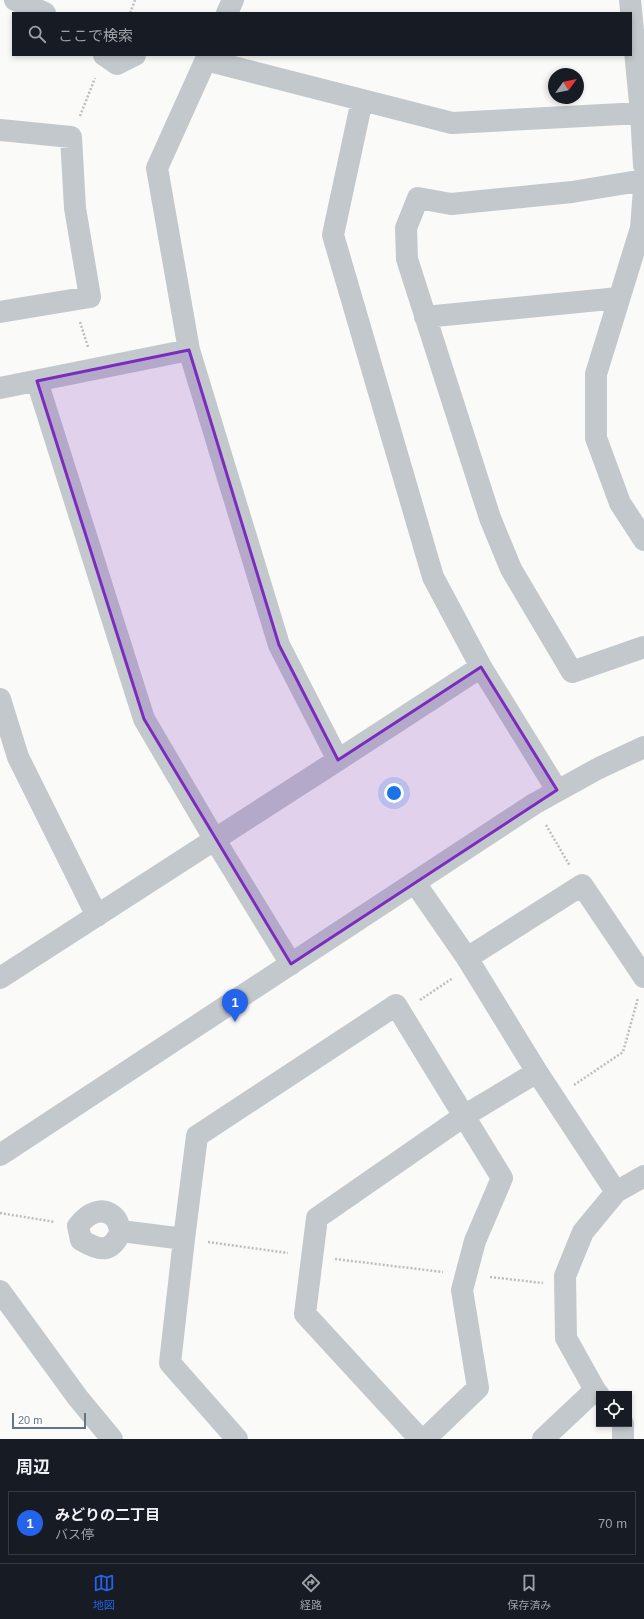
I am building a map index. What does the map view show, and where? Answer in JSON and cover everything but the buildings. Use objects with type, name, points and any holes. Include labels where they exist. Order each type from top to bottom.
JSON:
[{"type":"street","points":[[15,0],[43,12]]},
{"type":"street","points":[[227,12],[233,0]]},
{"type":"street","points":[[630,0],[639,36],[644,165]]},
{"type":"street","points":[[106,56],[118,64],[133,56]]},
{"type":"street","points":[[338,760],[279,645],[189,350],[157,168],[207,57],[362,100],[452,123],[641,112]]},
{"type":"street","points":[[362,100],[334,235],[433,577],[481,667],[557,790]]},
{"type":"street","points":[[0,130],[72,137],[75,208],[90,298],[0,312]]},
{"type":"street","points":[[644,180],[572,192],[451,204],[418,198],[406,228],[407,259],[490,518],[510,569],[572,672],[644,647]]},
{"type":"street","points":[[644,189],[641,228],[596,374],[596,438],[620,503],[644,540]]},
{"type":"street","points":[[425,316],[619,298]]},
{"type":"street","points":[[0,388],[189,350]]},
{"type":"street","points":[[37,380],[144,718],[215,840],[291,964]]},
{"type":"street","points":[[0,978],[481,667]]},
{"type":"street","points":[[0,699],[18,757],[97,916]]},
{"type":"street","points":[[0,1155],[534,804],[599,768],[642,753]]},
{"type":"street","points":[[415,883],[469,962],[537,1072],[616,1192]]},
{"type":"street","points":[[469,962],[582,885],[644,977]]},
{"type":"street","points":[[237,1439],[170,1363],[184,1239],[198,1136],[396,1005],[502,1178],[475,1241],[462,1290],[478,1388],[425,1439]]},
{"type":"street","points":[[420,1439],[305,1314],[317,1218],[464,1116],[537,1072]]},
{"type":"street","points":[[596,1391],[566,1338],[565,1276],[583,1232],[616,1192],[644,1176]]},
{"type":"street","points":[[78,1226],[85,1217],[96,1212],[107,1212],[116,1220],[121,1231],[184,1239]]},
{"type":"street","points":[[0,1291],[78,1398],[112,1439]]},
{"type":"street","points":[[543,1439],[596,1393]]},
{"type":"street","points":[[623,1427],[623,1439]]},
{"type":"path","points":[[130,12],[135,0]]},
{"type":"path","points":[[72,137],[104,56]]},
{"type":"path","points":[[74,300],[95,369]]},
{"type":"path","points":[[534,804],[582,885]]},
{"type":"path","points":[[401,1013],[469,962]]},
{"type":"path","points":[[554,1098],[623,1052],[644,977]]},
{"type":"path","points":[[0,1213],[78,1226]]},
{"type":"path","points":[[184,1239],[312,1256],[565,1285]]},
{"type":"highlighted area","points":[[189,350],[279,645],[338,760],[481,667],[557,790],[291,964],[144,719],[37,381]]},
{"type":"place","name":"みどりの二丁目","points":[[235,1022]]}]
